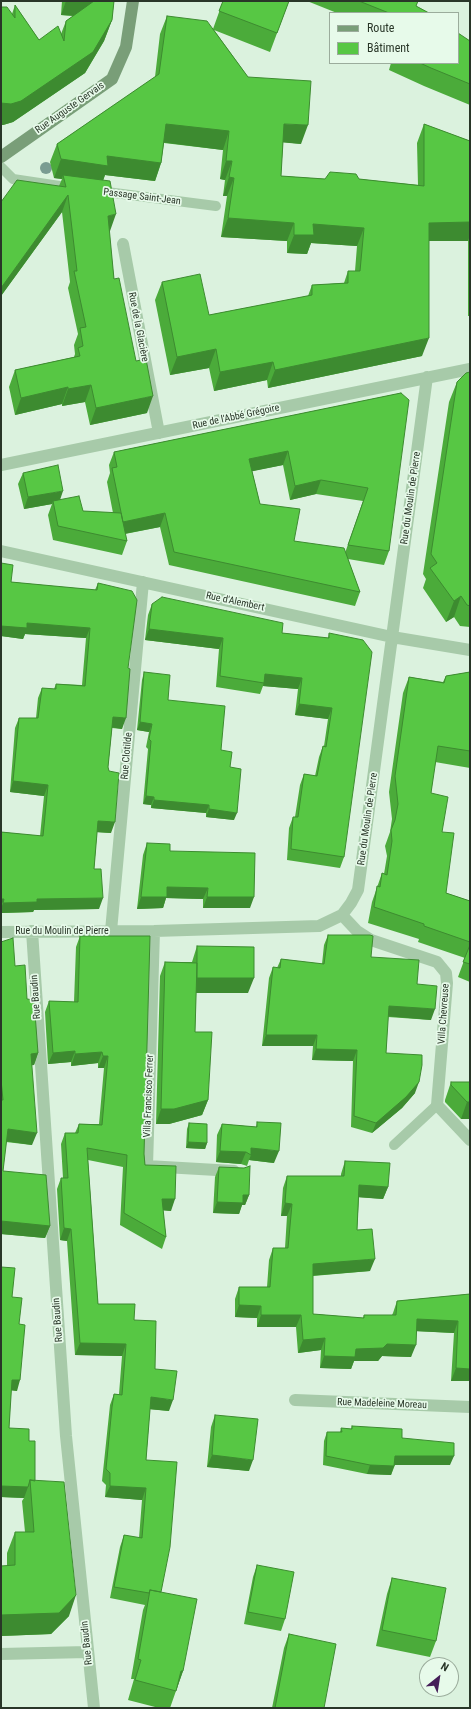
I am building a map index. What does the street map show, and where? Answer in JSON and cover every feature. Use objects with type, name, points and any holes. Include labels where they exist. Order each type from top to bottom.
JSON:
[{"type":"main road","name":"Rue Auguste Gervais","points":[[1,157],[112,79],[126,47],[133,1]]},
{"type":"street","name":"Rue de la Glacière","points":[[123,244],[159,433]]},
{"type":"street","name":"Rue de l'Abbé Grégoire","points":[[1,465],[470,369]]},
{"type":"street","name":"Rue du Moulin de Pierre","points":[[1,932],[154,931],[319,926],[342,914],[351,903],[358,890],[427,378]]},
{"type":"street","name":"Rue d'Alembert","points":[[1,551],[392,636],[470,650]]},
{"type":"street","name":"Rue Clotilde","points":[[111,931],[143,582]]},
{"type":"street","name":"Villa Chevreuse","points":[[342,914],[357,931],[371,940],[437,962],[446,974],[447,983],[437,1105]]},
{"type":"street","name":"Villa Francisco Ferrer","points":[[154,931],[147,1166],[241,1171]]},
{"type":"street","name":"Rue Baudin","points":[[32,932],[66,1436],[87,1652],[94,1708]]},
{"type":"street","points":[[437,1105],[470,1140]]},
{"type":"street","name":"Rue Madeleine Moreau","points":[[295,1400],[470,1407]]},
{"type":"street","points":[[1,1654],[87,1652]]},
{"type":"lane","name":"Passage Saint-Jean","points":[[1,167],[13,179],[216,206]]},
{"type":"lane","points":[[394,1145],[437,1105]]},
{"type":"building","points":[[94,1],[114,1],[112,20],[93,52],[21,101],[11,104],[1,103],[1,7],[7,7],[15,18],[15,5],[39,40],[58,26],[64,41],[66,21]]},
{"type":"building","points":[[223,1],[289,1],[277,33],[219,11]]},
{"type":"building","points":[[359,1],[418,1],[416,6],[427,12],[386,12]]},
{"type":"building","points":[[167,16],[207,21],[248,77],[311,81],[308,125],[284,124],[281,176],[325,179],[330,172],[356,174],[359,179],[424,186],[424,124],[470,141],[470,222],[429,223],[429,338],[275,370],[273,362],[220,372],[216,349],[177,357],[162,282],[200,274],[209,315],[312,295],[312,285],[348,283],[348,271],[360,271],[364,228],[313,224],[314,235],[294,235],[294,223],[228,218],[234,178],[229,177],[232,161],[226,161],[229,131],[166,124],[161,163],[107,156],[108,166],[61,159],[57,144],[159,74]]},
{"type":"building","points":[[459,34],[470,41],[470,84],[422,64],[459,64]]},
{"type":"building","points":[[63,175],[110,181],[116,214],[108,216],[114,279],[119,278],[136,361],[146,359],[153,396],[96,408],[91,385],[68,389],[68,387],[21,398],[15,370],[80,356],[78,348],[83,346],[80,328],[86,327],[74,271],[77,271],[68,195],[1,288],[1,202],[17,180],[66,187]]},
{"type":"building","points":[[470,372],[470,606],[467,605],[461,596],[454,601],[430,568],[437,563],[431,554],[457,382],[466,373]]},
{"type":"building","points":[[401,393],[409,400],[389,551],[348,545],[368,488],[321,480],[295,486],[288,451],[249,459],[260,504],[300,509],[294,541],[344,548],[360,592],[174,552],[165,513],[123,522],[112,468],[117,467],[114,452]]},
{"type":"building","points":[[58,465],[63,491],[28,497],[23,473]]},
{"type":"building","points":[[79,496],[83,511],[121,513],[127,541],[58,526],[53,501]]},
{"type":"building","points":[[1,563],[13,565],[11,582],[97,590],[98,583],[132,591],[137,600],[128,668],[130,669],[126,718],[113,717],[108,767],[109,771],[119,773],[115,822],[98,821],[94,869],[101,869],[103,898],[37,899],[37,902],[3,903],[4,899],[1,899],[1,832],[43,836],[48,785],[13,781],[19,718],[38,718],[42,688],[56,689],[56,684],[85,686],[90,628],[27,623],[27,628],[1,626]]},
{"type":"building","points":[[162,597],[283,623],[282,633],[329,638],[329,633],[363,640],[372,652],[344,857],[291,849],[293,817],[298,817],[304,774],[317,776],[323,746],[326,747],[332,708],[299,704],[302,678],[265,674],[264,683],[220,676],[223,638],[149,629],[152,604]]},
{"type":"building","points":[[144,672],[170,675],[168,700],[225,706],[221,750],[232,752],[230,767],[241,769],[237,813],[209,809],[209,805],[154,800],[154,797],[146,796],[151,741],[149,739],[152,724],[140,722]]},
{"type":"building","points":[[470,672],[470,751],[438,746],[431,793],[448,797],[442,832],[454,833],[446,893],[470,901],[470,942],[374,907],[377,886],[380,887],[382,873],[387,875],[392,841],[391,830],[395,820],[398,804],[395,776],[409,677],[444,683],[446,676]]},
{"type":"building","points":[[147,843],[170,844],[170,851],[255,853],[254,897],[207,897],[208,888],[167,887],[167,897],[141,897]]},
{"type":"building","points":[[328,935],[373,936],[371,957],[419,960],[417,984],[437,986],[435,1009],[389,1006],[386,1053],[422,1055],[422,1065],[419,1082],[406,1097],[376,1123],[354,1116],[357,1050],[316,1049],[317,1035],[266,1035],[273,967],[280,968],[281,959],[324,964]]},
{"type":"building","points":[[80,936],[150,936],[144,1154],[145,1165],[176,1166],[175,1199],[162,1199],[166,1237],[124,1213],[127,1155],[87,1148],[98,1304],[135,1304],[134,1320],[156,1321],[155,1369],[177,1371],[173,1400],[151,1397],[146,1460],[177,1462],[170,1547],[161,1592],[150,1590],[149,1593],[114,1587],[124,1535],[142,1538],[146,1488],[110,1486],[110,1473],[106,1469],[114,1394],[122,1395],[126,1344],[80,1343],[71,1229],[64,1228],[61,1178],[68,1178],[65,1133],[78,1133],[79,1124],[102,1125],[108,1056],[103,1056],[102,1052],[75,1054],[75,1051],[53,1053],[49,1001],[78,1002]]},
{"type":"building","points":[[13,938],[15,966],[25,965],[27,999],[34,1000],[38,1053],[31,1054],[37,1133],[8,1129],[3,1171],[46,1175],[50,1226],[1,1221],[1,1100],[3,1100],[1,1080],[1,942]]},
{"type":"building","points":[[470,945],[470,964],[463,962]]},
{"type":"building","points":[[197,946],[254,947],[254,978],[197,978]]},
{"type":"building","points":[[165,962],[197,963],[195,1032],[212,1032],[208,1100],[174,1109],[161,1109]]},
{"type":"building","points":[[451,1082],[470,1082],[470,1102],[467,1102],[451,1085]]},
{"type":"building","points":[[257,1122],[281,1123],[279,1151],[251,1148],[251,1155],[246,1152],[220,1151],[222,1124],[257,1127]]},
{"type":"building","points":[[189,1123],[207,1124],[207,1143],[188,1142]]},
{"type":"building","points":[[345,1161],[390,1163],[388,1187],[359,1185],[357,1230],[372,1229],[375,1259],[313,1264],[313,1314],[364,1318],[364,1315],[396,1315],[397,1301],[470,1294],[470,1369],[456,1368],[458,1321],[417,1319],[416,1345],[387,1344],[383,1348],[356,1349],[355,1357],[324,1356],[325,1338],[303,1340],[301,1315],[261,1315],[261,1306],[239,1305],[239,1287],[270,1287],[273,1248],[288,1248],[292,1204],[285,1203],[287,1176],[344,1176]]},
{"type":"building","points":[[250,1166],[249,1195],[243,1195],[243,1203],[217,1202],[219,1167],[244,1168]]},
{"type":"building","points":[[1,1267],[15,1268],[12,1297],[22,1298],[19,1324],[25,1325],[20,1380],[12,1380],[9,1428],[29,1429],[29,1441],[35,1441],[35,1481],[30,1480],[28,1487],[1,1486]]},
{"type":"building","points":[[215,1415],[258,1419],[253,1460],[212,1455]]},
{"type":"building","points":[[352,1426],[402,1429],[402,1438],[454,1443],[454,1456],[395,1456],[394,1466],[370,1465],[326,1456],[327,1432],[342,1432],[341,1428],[352,1429]]},
{"type":"building","points":[[30,1480],[64,1482],[76,1595],[59,1613],[1,1615],[1,1566],[15,1565],[15,1532],[34,1532]]},
{"type":"building","points":[[257,1565],[294,1572],[285,1619],[248,1612]]},
{"type":"building","points":[[392,1578],[446,1588],[436,1641],[382,1630]]},
{"type":"building","points":[[150,1590],[197,1599],[183,1671],[181,1671],[176,1691],[135,1680],[141,1660],[138,1659]]},
{"type":"building","points":[[289,1634],[336,1644],[324,1708],[275,1708]]}]
